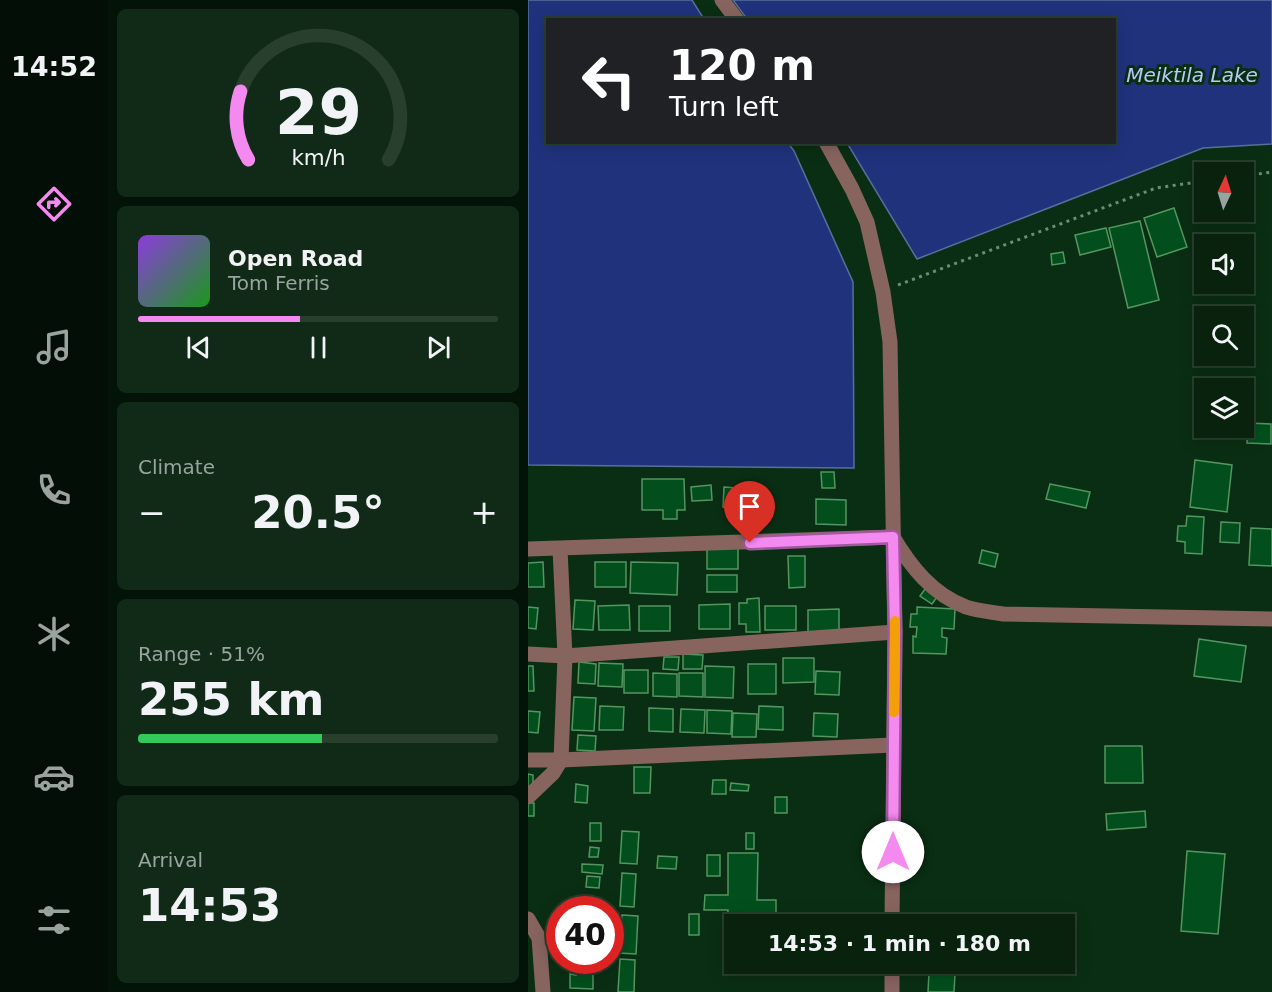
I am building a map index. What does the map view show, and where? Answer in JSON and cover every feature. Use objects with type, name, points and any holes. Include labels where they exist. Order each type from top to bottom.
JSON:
[{"type":"street","points":[[722,0],[736,18]]},
{"type":"street","points":[[827,144],[867,222],[883,292],[890,342],[895,632],[892,914]]},
{"type":"street","points":[[528,549],[893,537]]},
{"type":"street","points":[[893,537],[907,561],[931,588],[967,608],[1003,614],[1272,619]]},
{"type":"street","points":[[528,797],[553,774],[561,760],[565,656],[560,549]]},
{"type":"street","points":[[528,654],[565,656],[895,632]]},
{"type":"street","points":[[528,760],[893,745]]},
{"type":"street","points":[[528,919],[539,938],[543,992]]},
{"type":"street","points":[[892,974],[892,992]]},
{"type":"path","points":[[1254,175],[1272,172]]},
{"type":"path","points":[[883,292],[1156,188],[1194,182]]},
{"type":"water","points":[[528,0],[692,0],[703,18],[546,18],[546,144],[789,144],[794,151],[853,282],[854,468],[528,465]]},
{"type":"water","name":"Meiktila Lake","points":[[733,0],[1272,0],[1272,144],[1203,148],[917,259],[848,144],[1116,144],[1116,18],[746,18]]},
{"type":"building","points":[[1174,208],[1187,247],[1157,257],[1144,218]]},
{"type":"building","points":[[1140,221],[1159,300],[1128,308],[1109,228]]},
{"type":"building","points":[[1106,228],[1111,247],[1080,255],[1075,235]]},
{"type":"building","points":[[1063,252],[1065,263],[1052,265],[1051,254]]},
{"type":"building","points":[[1254,423],[1271,424],[1271,444],[1247,443],[1247,438],[1254,438]]},
{"type":"building","points":[[1195,460],[1232,465],[1227,512],[1190,507]]},
{"type":"building","points":[[821,472],[834,472],[835,488],[822,488]]},
{"type":"building","points":[[642,479],[684,479],[685,510],[677,510],[677,519],[663,519],[663,510],[642,510]]},
{"type":"building","points":[[1050,484],[1090,492],[1086,508],[1046,499]]},
{"type":"building","points":[[711,485],[712,500],[692,501],[691,487]]},
{"type":"building","points":[[724,487],[737,488],[736,508],[723,507]]},
{"type":"building","points":[[816,499],[846,500],[846,525],[816,524]]},
{"type":"building","points":[[1187,516],[1204,517],[1202,554],[1185,553],[1185,542],[1177,541],[1178,526],[1186,526]]},
{"type":"building","points":[[1221,522],[1240,523],[1239,543],[1220,542]]},
{"type":"building","points":[[1251,528],[1272,529],[1272,566],[1249,565]]},
{"type":"building","points":[[707,545],[738,545],[738,569],[707,569]]},
{"type":"building","points":[[982,550],[998,554],[995,567],[979,563]]},
{"type":"building","points":[[788,556],[805,556],[805,587],[789,588]]},
{"type":"building","points":[[543,562],[544,587],[528,587],[528,563]]},
{"type":"building","points":[[595,562],[626,562],[626,587],[595,587]]},
{"type":"building","points":[[631,562],[678,563],[677,595],[630,593]]},
{"type":"building","points":[[707,575],[737,575],[737,592],[707,592]]},
{"type":"building","points":[[925,589],[937,597],[932,604],[920,596]]},
{"type":"building","points":[[759,598],[760,632],[746,632],[746,624],[739,624],[739,603],[747,603],[747,599]]},
{"type":"building","points":[[575,600],[595,601],[593,630],[573,629]]},
{"type":"building","points":[[730,604],[730,629],[699,629],[699,605]]},
{"type":"building","points":[[629,605],[630,630],[599,630],[598,606]]},
{"type":"building","points":[[639,606],[670,606],[670,631],[639,631]]},
{"type":"building","points":[[765,606],[796,606],[796,630],[765,630]]},
{"type":"building","points":[[528,607],[538,608],[536,629],[528,628]]},
{"type":"building","points":[[917,607],[955,609],[954,629],[942,628],[942,637],[947,638],[946,654],[913,653],[913,636],[916,637],[917,627],[910,627],[911,614],[917,614]]},
{"type":"building","points":[[839,609],[839,634],[808,634],[808,610]]},
{"type":"building","points":[[1199,639],[1246,646],[1241,682],[1194,676]]},
{"type":"building","points":[[683,654],[703,655],[702,669],[683,669]]},
{"type":"building","points":[[664,657],[679,657],[678,670],[663,669]]},
{"type":"building","points":[[783,658],[814,658],[814,682],[783,683]]},
{"type":"building","points":[[579,662],[596,664],[595,684],[578,683]]},
{"type":"building","points":[[599,663],[623,664],[622,687],[598,686]]},
{"type":"building","points":[[748,664],[776,664],[776,694],[748,694]]},
{"type":"building","points":[[528,666],[533,666],[534,691],[528,691]]},
{"type":"building","points":[[705,666],[734,667],[733,698],[705,697]]},
{"type":"building","points":[[624,670],[648,670],[648,693],[624,693]]},
{"type":"building","points":[[816,671],[840,672],[839,695],[815,694]]},
{"type":"building","points":[[653,673],[677,674],[677,697],[653,696]]},
{"type":"building","points":[[679,673],[703,673],[703,697],[679,696]]},
{"type":"building","points":[[574,697],[596,698],[594,731],[572,730]]},
{"type":"building","points":[[600,706],[624,707],[623,730],[599,730]]},
{"type":"building","points":[[759,706],[783,707],[783,730],[758,729]]},
{"type":"building","points":[[649,708],[673,709],[673,732],[649,731]]},
{"type":"building","points":[[681,709],[705,710],[704,733],[680,732]]},
{"type":"building","points":[[707,710],[732,711],[731,734],[707,733]]},
{"type":"building","points":[[528,711],[540,712],[538,733],[528,732]]},
{"type":"building","points":[[733,713],[757,714],[756,737],[732,737]]},
{"type":"building","points":[[814,713],[838,714],[837,737],[813,736]]},
{"type":"building","points":[[578,735],[596,736],[595,751],[577,750]]},
{"type":"building","points":[[1105,746],[1142,746],[1143,783],[1105,783]]},
{"type":"building","points":[[634,767],[651,767],[650,793],[634,793]]},
{"type":"building","points":[[528,774],[533,775],[533,790],[528,790]]},
{"type":"building","points":[[713,780],[726,780],[726,794],[712,794]]},
{"type":"building","points":[[731,783],[749,785],[748,791],[730,790]]},
{"type":"building","points":[[576,784],[588,786],[587,803],[575,802]]},
{"type":"building","points":[[775,797],[787,797],[787,813],[775,813]]},
{"type":"building","points":[[528,803],[534,803],[534,816],[528,816]]},
{"type":"building","points":[[1145,811],[1146,827],[1107,830],[1106,814]]},
{"type":"building","points":[[590,823],[601,823],[601,841],[590,841]]},
{"type":"building","points":[[622,831],[639,832],[637,864],[620,863]]},
{"type":"building","points":[[746,833],[754,833],[754,849],[746,849]]},
{"type":"building","points":[[590,847],[599,848],[598,857],[589,857]]},
{"type":"building","points":[[1187,851],[1225,854],[1218,934],[1181,931]]},
{"type":"building","points":[[728,853],[758,853],[757,900],[776,900],[776,914],[728,914],[728,910],[704,910],[705,895],[728,895]]},
{"type":"building","points":[[707,855],[720,855],[720,876],[707,876]]},
{"type":"building","points":[[658,856],[677,857],[676,869],[657,868]]},
{"type":"building","points":[[582,864],[603,865],[602,874],[582,872]]},
{"type":"building","points":[[622,873],[636,874],[634,907],[624,906],[624,896],[621,896]]},
{"type":"building","points":[[587,876],[600,877],[599,888],[586,887]]},
{"type":"building","points":[[689,914],[699,914],[699,935],[689,935]]},
{"type":"building","points":[[624,915],[638,916],[636,954],[624,953]]},
{"type":"building","points":[[624,959],[635,960],[634,992],[618,992],[619,974],[624,974]]},
{"type":"building","points":[[570,974],[593,974],[593,989],[570,988]]},
{"type":"building","points":[[929,974],[955,974],[954,992],[928,992]]},
{"type":"slow traffic","points":[[894,712],[895,621]]},
{"type":"route","points":[[750,543],[893,537],[895,632],[893,852]]}]
